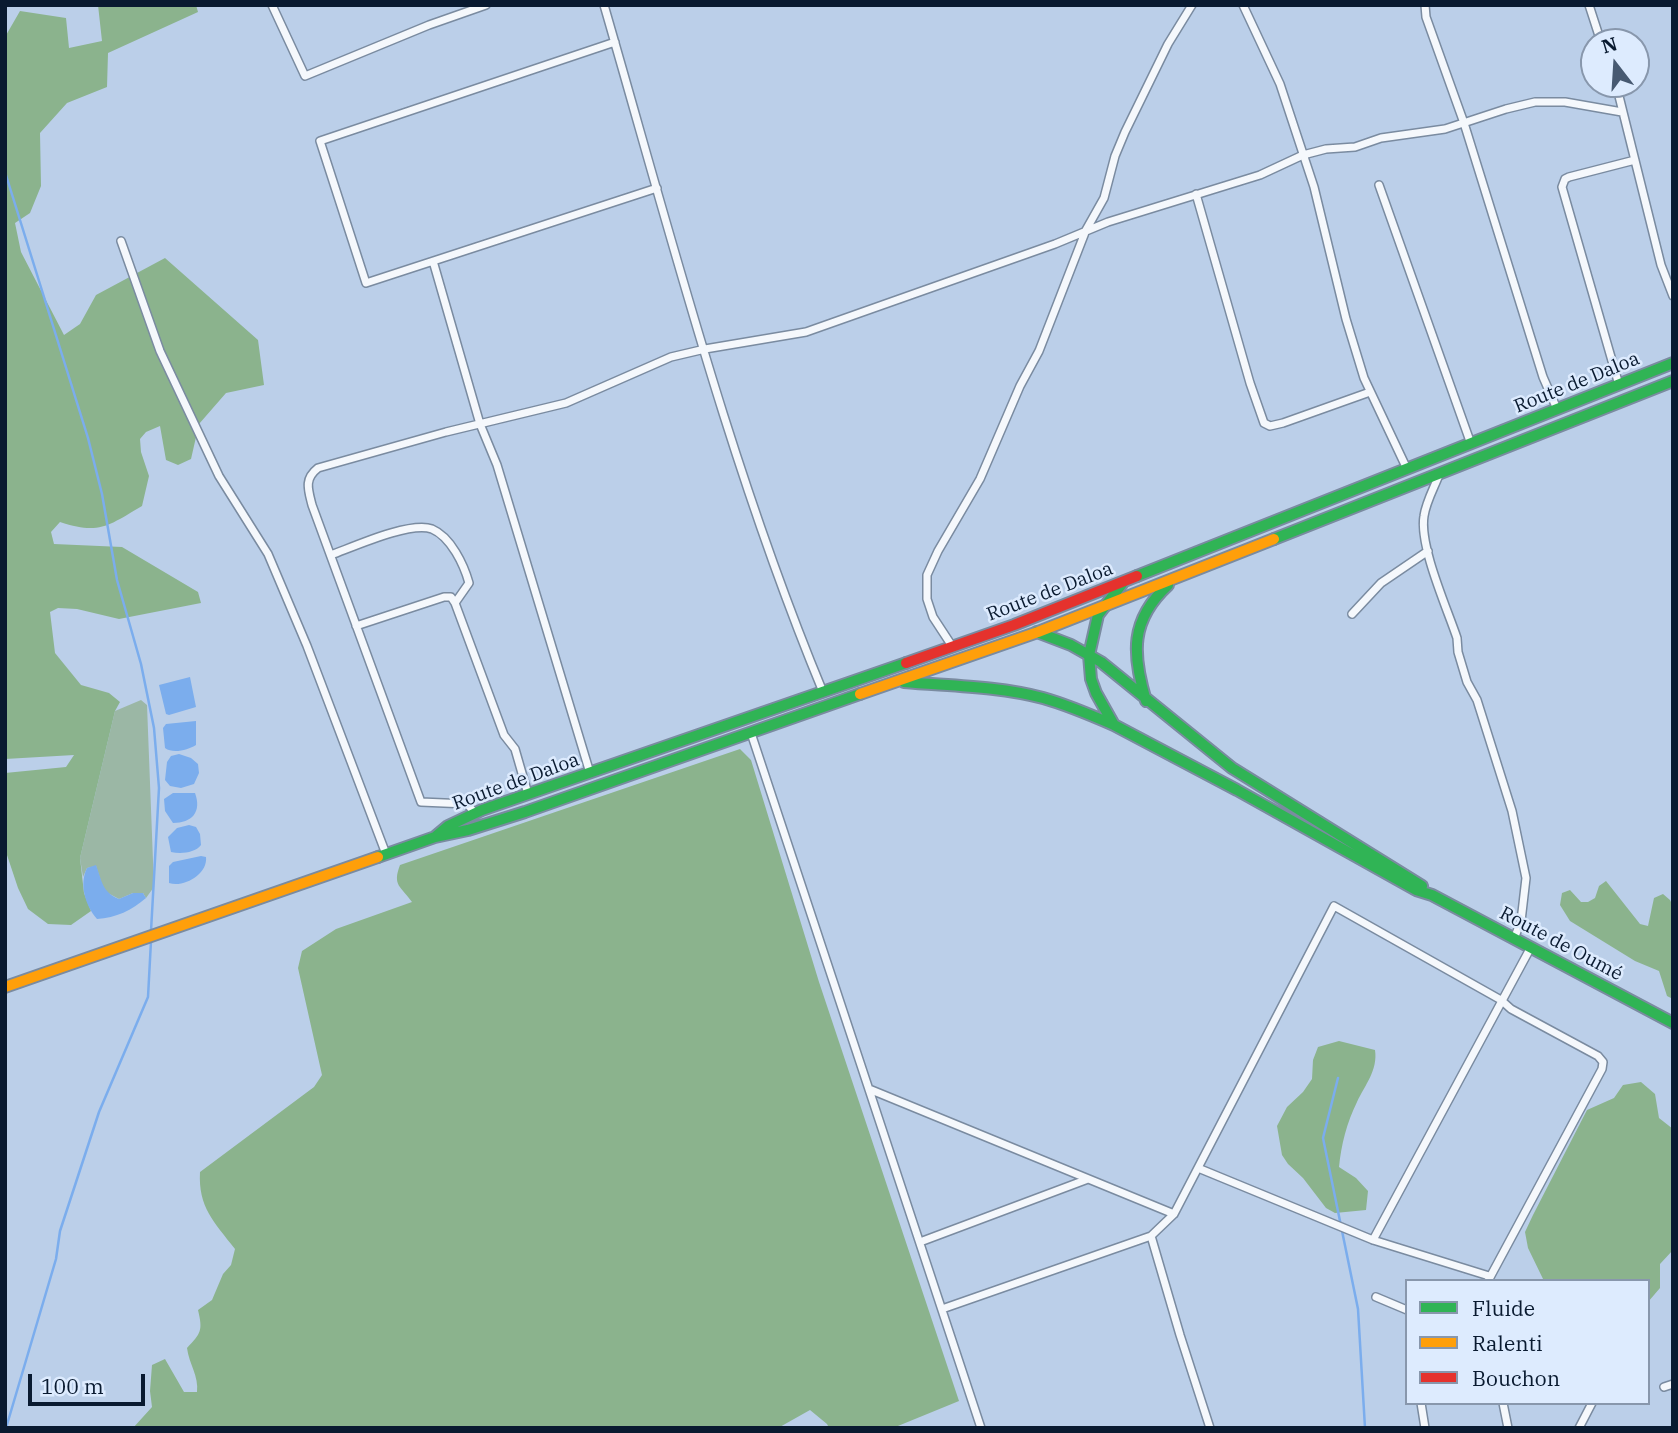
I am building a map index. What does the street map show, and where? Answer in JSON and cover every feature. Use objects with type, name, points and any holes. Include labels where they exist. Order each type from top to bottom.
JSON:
[{"type":"main road","name":"Route de Daloa","points":[[435,837],[448,826],[475,813],[953,647],[1122,584],[1673,363]]},
{"type":"main road","name":"Route de Daloa","points":[[435,837],[468,830],[1038,632],[1673,380]]},
{"type":"main road","points":[[1146,701],[1136,664],[1137,632],[1157,593],[1178,578]]},
{"type":"main road","points":[[1114,724],[1096,693],[1091,679],[1089,655],[1098,615],[1122,584]]},
{"type":"main road","points":[[1014,625],[1038,632],[1101,662],[1232,768],[1408,876],[1432,895]]},
{"type":"main road","points":[[895,682],[969,686],[1041,697],[1070,706],[1114,724],[1248,795],[1416,890],[1432,895]]},
{"type":"main road","points":[[5,987],[435,837]]},
{"type":"main road","name":"Route de Oumé","points":[[1432,895],[1673,1024]]},
{"type":"street","points":[[272,5],[305,76],[429,25],[486,5]]},
{"type":"street","points":[[604,5],[743,478],[788,608],[823,693]]},
{"type":"street","points":[[953,647],[933,617],[927,599],[927,575],[980,479],[1049,327],[1086,230],[1104,198],[1115,156],[1125,132],[1168,44],[1192,5]]},
{"type":"street","points":[[1242,5],[1280,84],[1314,187],[1346,319],[1370,392],[1408,470]]},
{"type":"street","points":[[1425,5],[1426,17],[1464,123],[1543,377],[1557,409]]},
{"type":"street","points":[[1590,5],[1597,28]]},
{"type":"street","points":[[615,42],[320,141],[366,283],[657,188]]},
{"type":"street","points":[[1619,98],[1661,265],[1673,296]]},
{"type":"street","points":[[475,813],[467,804],[421,802],[307,487],[310,474],[325,464],[566,403],[612,385],[639,369],[670,357],[806,332],[1055,244],[1108,222],[1261,176],[1303,155],[1325,149],[1356,147],[1381,138],[1445,129],[1535,102],[1565,102],[1622,112]]},
{"type":"street","points":[[1619,385],[1562,187],[1565,179],[1569,177],[1635,160]]},
{"type":"street","points":[[1379,185],[1471,444]]},
{"type":"street","points":[[1196,194],[1264,423],[1270,426],[1283,423],[1370,392]]},
{"type":"street","points":[[121,241],[170,373],[219,476],[268,554],[307,646],[386,854]]},
{"type":"street","points":[[433,261],[480,424],[497,465],[590,774]]},
{"type":"street","points":[[1439,474],[1424,515],[1423,530],[1457,638],[1458,652],[1467,682],[1477,700],[1512,811],[1526,878],[1521,921],[1514,939]]},
{"type":"street","points":[[331,555],[397,531],[432,529],[452,549],[464,568],[469,583],[455,603]]},
{"type":"street","points":[[1352,614],[1381,583],[1428,551]]},
{"type":"street","points":[[356,626],[451,597],[504,735],[515,749],[528,794]]},
{"type":"street","points":[[751,733],[981,1428]]},
{"type":"street","points":[[942,1309],[1151,1236],[1174,1214],[1334,906],[1501,1000],[1511,1009],[1598,1056],[1603,1062],[1602,1069],[1488,1278],[1373,1240],[1198,1168]]},
{"type":"street","points":[[1373,1240],[1531,947]]},
{"type":"street","points":[[869,1089],[1174,1214]]},
{"type":"street","points":[[920,1242],[1088,1180]]},
{"type":"street","points":[[1151,1236],[1210,1428]]},
{"type":"street","points":[[1376,1297],[1405,1309]]},
{"type":"street","points":[[1664,1387],[1673,1384]]},
{"type":"street","points":[[1421,1405],[1425,1428]]},
{"type":"street","points":[[1503,1405],[1508,1428]]},
{"type":"street","points":[[1579,1428],[1591,1405]]},
{"type":"green space","points":[[98,5],[196,5],[198,12],[108,53],[107,87],[67,103],[40,133],[41,186],[30,213],[15,223],[21,252],[64,335],[80,324],[96,295],[165,258],[258,340],[264,385],[226,393],[199,424],[191,459],[178,465],[166,460],[160,426],[146,432],[140,439],[141,452],[149,476],[142,506],[103,526],[84,528],[60,522],[51,532],[54,544],[122,547],[198,592],[201,603],[119,619],[77,609],[58,608],[50,612],[55,653],[81,685],[109,693],[120,702],[115,711],[80,858],[84,893],[91,911],[71,925],[48,924],[28,909],[5,849],[5,773],[66,767],[74,755],[5,759],[5,37],[20,11],[66,18],[69,48],[102,41]]},
{"type":"green space","points":[[141,700],[147,705],[154,887],[146,898],[143,893],[133,893],[119,899],[104,891],[96,866],[87,868],[83,877],[80,858],[115,711]]},
{"type":"green space","points":[[740,749],[751,760],[819,982],[959,1401],[893,1428],[829,1428],[810,1410],[778,1428],[133,1428],[152,1407],[152,1365],[165,1359],[184,1392],[197,1392],[197,1381],[187,1348],[200,1331],[198,1310],[212,1300],[223,1274],[231,1265],[235,1249],[209,1214],[202,1195],[200,1172],[314,1087],[322,1075],[298,968],[302,951],[336,929],[412,902],[397,882],[400,865]]},
{"type":"green space","points":[[1606,881],[1640,924],[1648,926],[1654,898],[1663,894],[1670,900],[1673,906],[1673,999],[1667,996],[1659,971],[1635,961],[1570,921],[1560,905],[1562,893],[1570,890],[1581,902],[1588,902],[1595,898],[1599,886]]},
{"type":"green space","points":[[1339,1041],[1375,1050],[1375,1064],[1347,1126],[1339,1167],[1356,1178],[1368,1191],[1366,1210],[1335,1213],[1326,1208],[1282,1155],[1277,1126],[1287,1107],[1312,1079],[1313,1060],[1318,1047]]},
{"type":"green space","points":[[1641,1082],[1655,1094],[1659,1118],[1673,1129],[1673,1250],[1660,1264],[1660,1288],[1650,1300],[1650,1279],[1543,1279],[1528,1248],[1525,1232],[1587,1110],[1614,1098],[1623,1085]]},
{"type":"water","points":[[190,677],[196,707],[166,714],[159,685]]},
{"type":"water","points":[[196,721],[196,745],[181,751],[165,748],[163,728],[166,724]]},
{"type":"water","points":[[179,754],[198,764],[199,773],[194,784],[181,788],[170,786],[165,780],[167,762],[171,756]]},
{"type":"water","points":[[173,793],[195,793],[197,806],[190,819],[173,823],[165,811],[164,799]]},
{"type":"water","points":[[189,825],[196,827],[201,845],[187,852],[171,852],[168,837],[177,828]]},
{"type":"water","points":[[206,857],[206,863],[199,874],[188,881],[169,883],[169,866],[173,862]]},
{"type":"water","points":[[96,865],[103,885],[113,896],[119,899],[133,893],[143,893],[146,898],[123,913],[97,919],[86,901],[83,887],[87,868]]},
{"type":"waterway","points":[[5,172],[88,438],[102,494],[117,580],[141,664],[154,728],[159,788],[151,931]]},
{"type":"waterway","points":[[6,1428],[56,1259],[60,1231],[99,1112],[148,997],[151,941]]},
{"type":"waterway","points":[[1338,1078],[1323,1138],[1358,1309],[1365,1428]]},
{"type":"traffic: fast","points":[[1137,576],[1673,363]]},
{"type":"traffic: fast","points":[[1274,539],[1673,381]]},
{"type":"traffic: fast","points":[[1122,584],[1098,615],[1089,655],[1091,679],[1114,725],[1416,890],[1432,895],[1673,1023]]},
{"type":"traffic: fast","points":[[1146,701],[1138,668],[1138,638],[1147,611],[1168,585]]},
{"type":"traffic: fast","points":[[1037,632],[1071,645],[1101,662],[1232,768],[1422,886]]},
{"type":"traffic: fast","points":[[436,836],[448,826],[482,810],[906,663]]},
{"type":"traffic: fast","points":[[904,682],[1026,694],[1061,704],[1114,725]]},
{"type":"traffic: fast","points":[[378,857],[435,837],[525,812],[860,694]]},
{"type":"traffic: slow","points":[[860,694],[1038,632],[1274,539]]},
{"type":"traffic: slow","points":[[5,987],[378,857]]},
{"type":"traffic: jam","points":[[906,663],[1014,625],[1137,576]]}]
